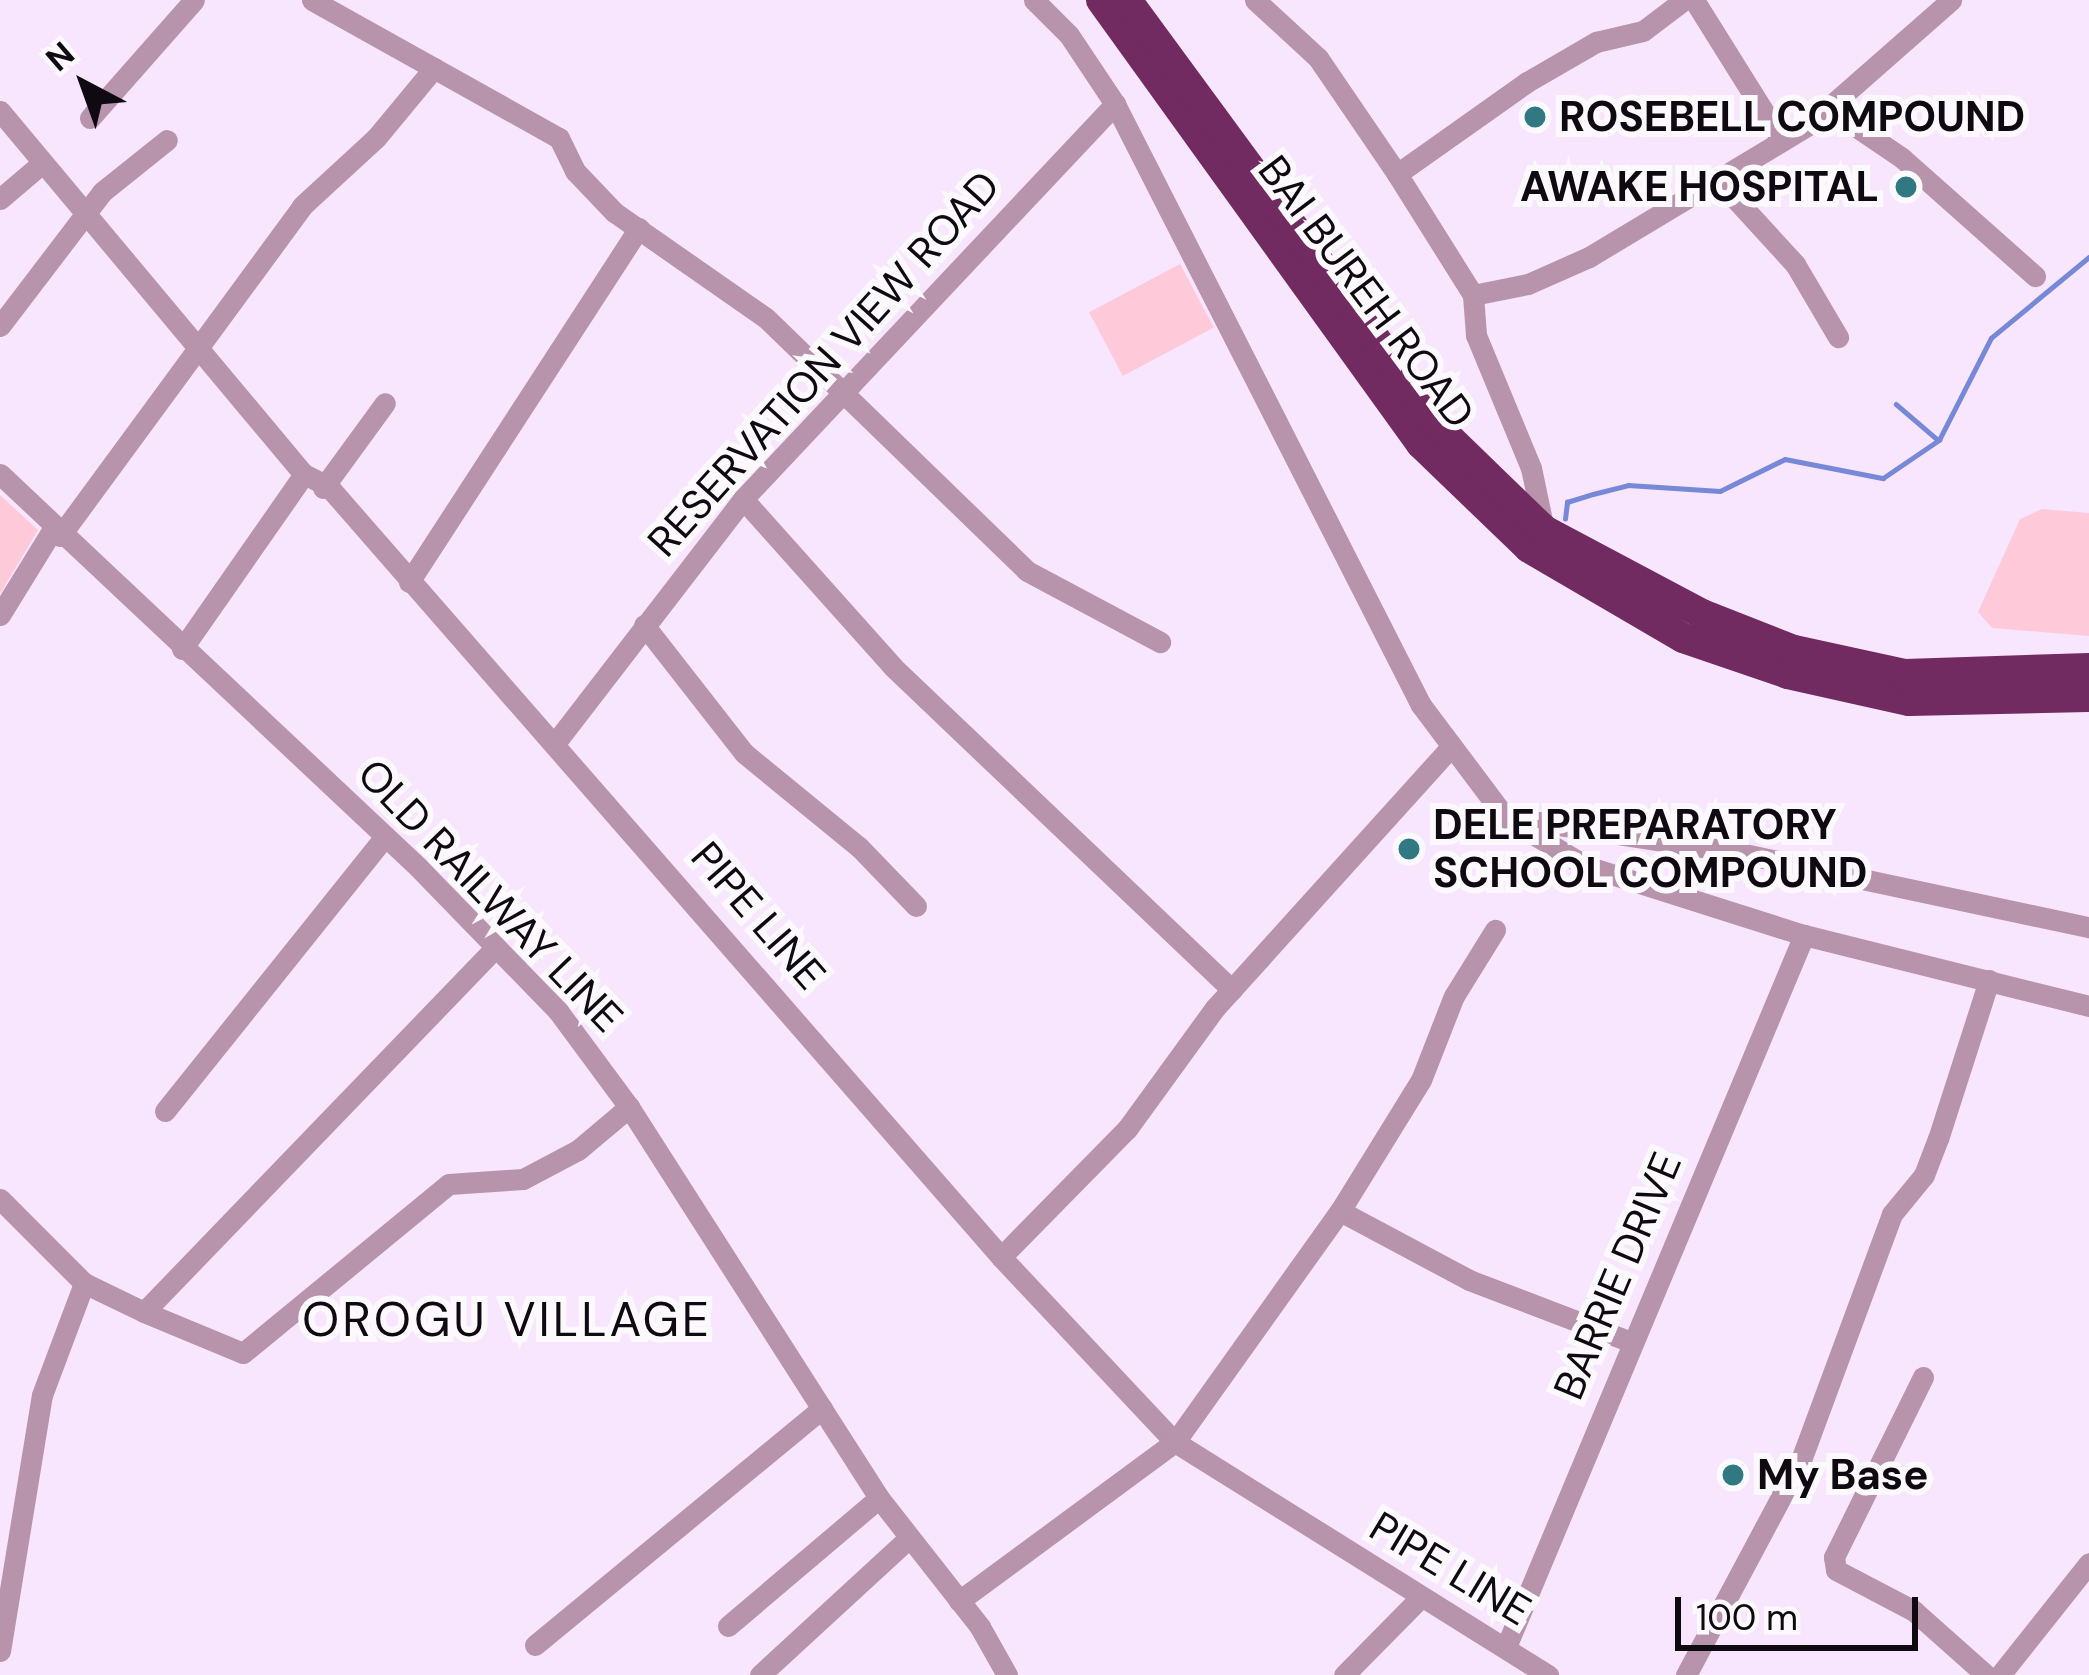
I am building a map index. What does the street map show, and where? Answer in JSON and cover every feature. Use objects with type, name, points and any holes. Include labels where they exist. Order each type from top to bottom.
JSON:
[{"type":"highway","name":"BAI BUREH ROAD","points":[[1101,0],[1421,444],[1529,548],[1683,638],[1788,674],[1909,701],[2089,697]]},
{"type":"highway","name":"BAI BUREH ROAD","points":[[1126,0],[1446,435],[1544,530],[1702,614],[1794,650],[1905,674],[2089,668]]},
{"type":"street","points":[[90,118],[194,0]]},
{"type":"street","points":[[312,0],[559,138],[575,170],[639,228],[766,318],[1028,571],[1160,642]]},
{"type":"street","points":[[1034,0],[1070,35],[1115,104],[1448,750],[1505,817],[1586,866],[1804,934],[2089,1006]]},
{"type":"street","points":[[1255,0],[1318,58],[1473,295],[1476,335],[1531,469],[1544,530]]},
{"type":"street","points":[[1397,174],[1528,82],[1596,43],[1643,31],[1689,0],[1782,141]]},
{"type":"street","points":[[1473,295],[1528,284],[1589,256],[1782,141],[1830,109],[1951,0]]},
{"type":"street","points":[[0,615],[302,206],[376,138],[434,68]]},
{"type":"street","name":"RESERVATION VIEW ROAD","points":[[556,742],[743,499],[1115,104]]},
{"type":"street","points":[[1830,109],[1902,158],[2035,276]]},
{"type":"street","name":"PIPE LINE","points":[[0,111],[41,164],[88,210],[304,474],[323,488],[556,742],[1001,1257],[1175,1442],[1548,1675]]},
{"type":"street","points":[[0,326],[88,210],[167,140]]},
{"type":"street","points":[[0,199],[41,164]]},
{"type":"street","points":[[1718,180],[1795,264],[1838,337]]},
{"type":"street","points":[[409,583],[639,228]]},
{"type":"street","points":[[323,488],[386,404]]},
{"type":"street","name":"OLD RAILWAY LINE","points":[[0,474],[385,836],[558,1011],[629,1107],[879,1498],[959,1601],[1007,1675]]},
{"type":"street","points":[[182,649],[304,474]]},
{"type":"street","points":[[743,499],[893,667],[1232,990]]},
{"type":"street","points":[[644,625],[744,753],[860,847],[916,906]]},
{"type":"street","points":[[1001,1257],[1127,1129],[1232,990],[1448,750]]},
{"type":"street","points":[[1505,817],[1715,849],[2089,926]]},
{"type":"street","points":[[165,1112],[385,836]]},
{"type":"street","points":[[959,1601],[1175,1442],[1340,1211],[1421,1080],[1454,996],[1495,930]]},
{"type":"street","name":"BARRIE DRIVE","points":[[1506,1647],[1804,934]]},
{"type":"street","points":[[144,1312],[496,947]]},
{"type":"street","points":[[1686,1675],[1802,1460],[1892,1214],[1924,1175],[1938,1139],[1988,980]]},
{"type":"street","points":[[0,1198],[83,1283],[243,1353],[449,1184],[523,1179],[578,1150],[629,1107]]},
{"type":"street","points":[[1340,1211],[1469,1280],[1631,1342]]},
{"type":"street","points":[[0,1651],[43,1395],[83,1283]]},
{"type":"street","points":[[1923,1377],[1834,1557],[1836,1570],[1914,1611],[1986,1675]]},
{"type":"street","points":[[535,1645],[821,1408]]},
{"type":"street","points":[[728,1626],[879,1498]]},
{"type":"street","points":[[760,1675],[909,1538]]},
{"type":"street","points":[[2000,1675],[2089,1563]]},
{"type":"street","points":[[1343,1675],[1420,1598]]},
{"type":"shaded area","points":[[1180,264],[1214,328],[1123,376],[1089,312]]},
{"type":"shaded area","points":[[0,495],[38,530],[0,594]]},
{"type":"shaded area","points":[[2042,509],[2089,513],[2089,636],[1992,628],[1978,612],[2020,519]]},
{"type":"waterway","points":[[1565,519],[1567,502],[1593,494],[1628,485],[1720,491],[1785,459],[1883,478],[1939,440],[1991,338],[2089,257]]},
{"type":"waterway","points":[[1896,404],[1937,439]]},
{"type":"place","name":"ROSEBELL COMPOUND","points":[[1535,117]]},
{"type":"place","name":"AWAKE HOSPITAL","points":[[1906,187]]},
{"type":"place","name":"DELE PREPARATORY SCHOOL COMPOUND","points":[[1409,849]]},
{"type":"place","name":"My Base","points":[[1733,1475]]},
{"type":"district","name":"OROGU VILLAGE","points":[[507,1320]]}]
